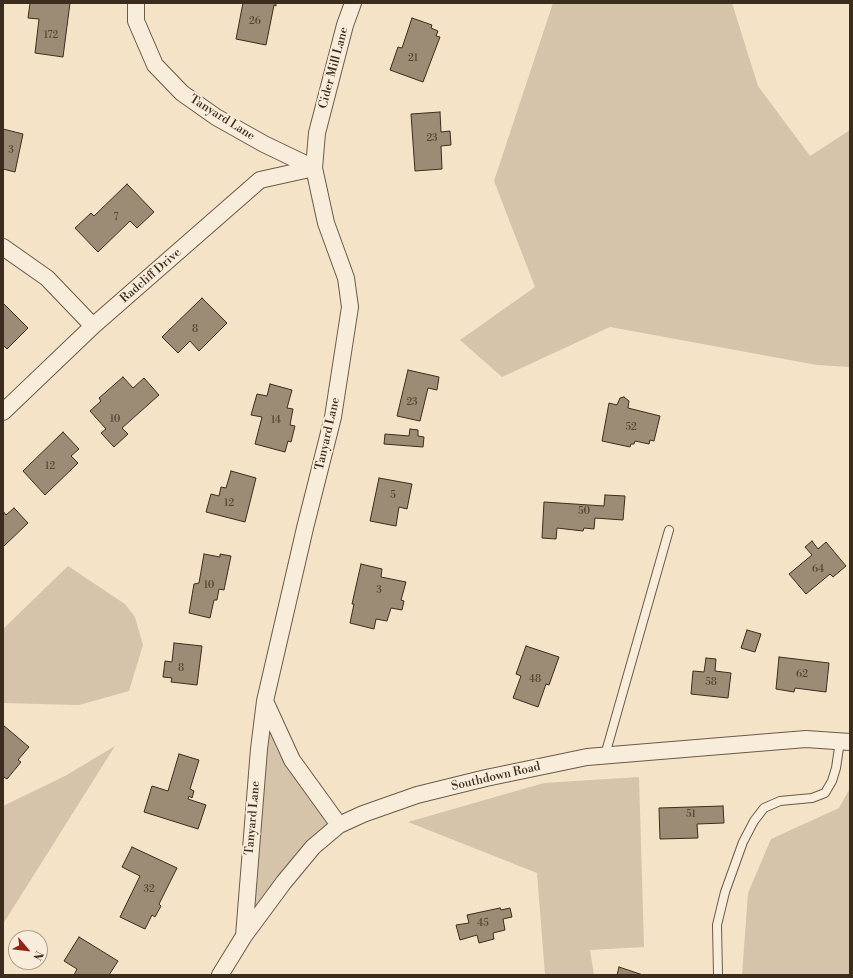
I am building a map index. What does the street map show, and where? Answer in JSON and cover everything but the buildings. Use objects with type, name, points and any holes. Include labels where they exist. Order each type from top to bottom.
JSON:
[{"type":"street","name":"Tanyard Lane","points":[[136,3],[136,22],[155,65],[182,93],[216,117],[264,144],[314,168]]},
{"type":"street","name":"Cider Mill Lane","points":[[317,133],[345,25],[353,3]]},
{"type":"street","name":"Tanyard Lane","points":[[244,936],[259,749],[265,701],[305,528],[334,417],[350,307],[346,278],[326,223],[314,168],[317,133]]},
{"type":"street","name":"Radcliff Drive","points":[[3,412],[93,326],[260,180],[314,168]]},
{"type":"street","points":[[3,247],[47,278],[93,326]]},
{"type":"street","points":[[265,701],[292,760],[339,825]]},
{"type":"street","name":"Southdown Road","points":[[220,975],[244,936],[312,847],[339,825],[363,814],[417,795],[486,778],[586,757],[806,739],[845,742]]},
{"type":"lane","points":[[605,755],[669,530]]},
{"type":"lane","points":[[718,975],[717,925],[725,892],[743,842],[754,821],[764,808],[780,801],[812,798],[825,794],[832,781],[845,742]]},
{"type":"shaded area","points":[[553,3],[732,3],[758,86],[810,156],[850,130],[850,367],[817,365],[610,327],[502,377],[460,340],[535,287],[494,181]]},
{"type":"shaded area","points":[[68,566],[125,604],[135,617],[143,645],[129,691],[79,705],[3,703],[3,629]]},
{"type":"shaded area","points":[[267,724],[277,750],[328,825],[277,878],[250,916]]},
{"type":"shaded area","points":[[115,746],[3,924],[3,806],[65,776]]},
{"type":"shaded area","points":[[639,777],[644,947],[590,950],[594,975],[545,975],[537,873],[408,822],[544,783]]},
{"type":"shaded area","points":[[850,788],[850,975],[742,975],[748,893],[771,839],[839,808]]}]
